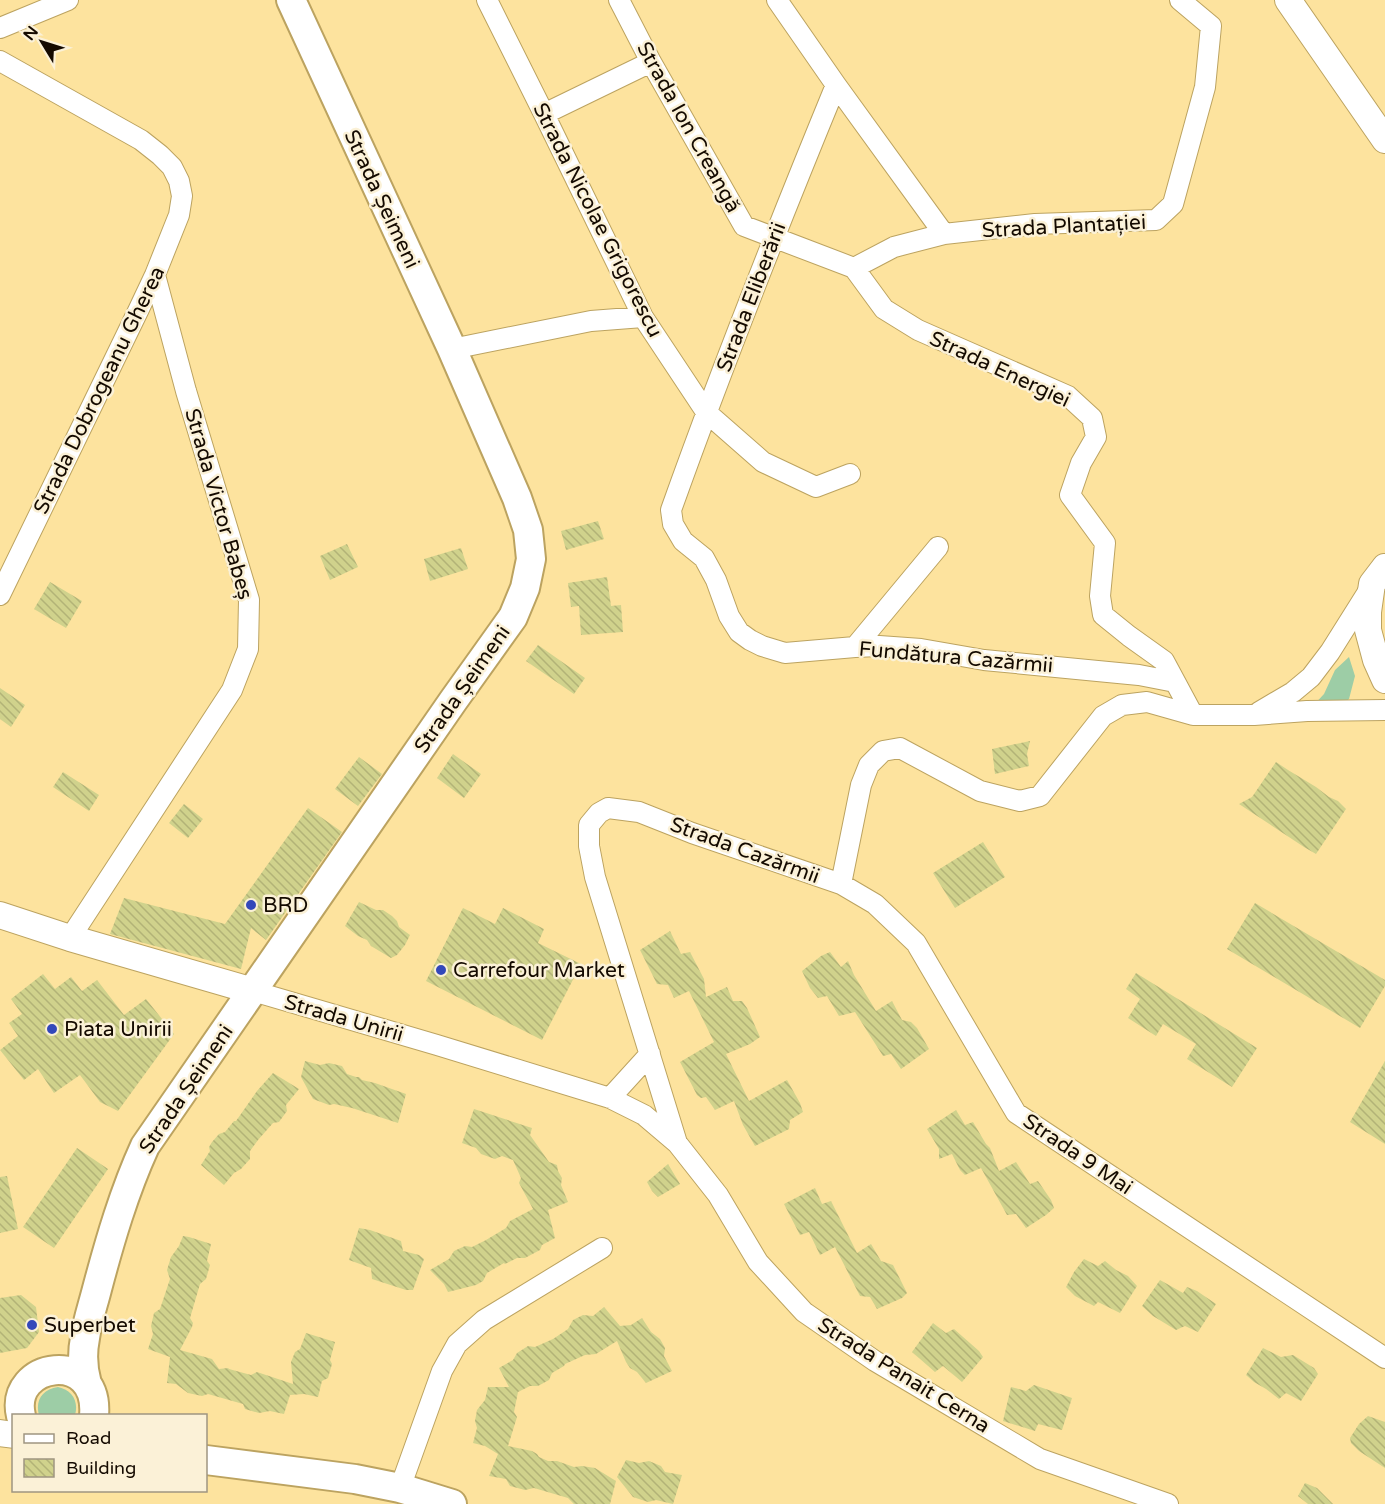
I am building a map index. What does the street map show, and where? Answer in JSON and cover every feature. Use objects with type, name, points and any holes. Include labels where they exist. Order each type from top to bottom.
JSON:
[{"type":"main road","name":"Strada Șeimeni","points":[[14,1405],[30,1381],[39,1374],[66,1362],[74,1355],[84,1338],[120,1209],[131,1176],[145,1146],[513,617],[525,588],[531,559],[528,530],[517,498],[452,349],[291,0]]},
{"type":"main road","name":"Strada Șeimeni","points":[[84,1338],[84,1364],[96,1404]]},
{"type":"main road","points":[[49,1370],[60,1369],[80,1376],[96,1404]]},
{"type":"main road","points":[[207,1460],[355,1479],[400,1488],[452,1504]]},
{"type":"street","points":[[0,28],[68,0]]},
{"type":"street","name":"Strada Nicolae Grigorescu","points":[[487,0],[643,317],[706,412],[763,462],[816,487],[850,474]]},
{"type":"street","name":"Strada Ion Creangă","points":[[619,0],[651,63],[744,226],[774,237]]},
{"type":"street","points":[[777,0],[944,234]]},
{"type":"street","name":"Strada Plantației","points":[[854,267],[894,247],[944,234],[1035,224],[1156,220],[1173,204],[1205,87],[1211,26],[1180,0]]},
{"type":"street","points":[[1288,0],[1385,140]]},
{"type":"street","name":"Strada Dobrogeanu Gherea","points":[[0,61],[141,140],[172,166],[179,181],[182,196],[179,215],[155,275],[0,596]]},
{"type":"street","points":[[544,114],[651,63]]},
{"type":"street","name":"Strada Eliberării","points":[[671,510],[706,412],[836,85]]},
{"type":"street","points":[[774,237],[854,267]]},
{"type":"street","name":"Strada Energiei","points":[[854,267],[884,309],[918,330],[1068,396],[1092,418],[1096,437],[1081,463],[1070,495],[1105,543],[1100,596],[1103,615],[1164,661],[1192,715]]},
{"type":"street","name":"Strada Victor Babeș","points":[[70,938],[232,690],[248,649],[249,600],[186,390],[155,275]]},
{"type":"street","points":[[452,349],[591,321],[643,317]]},
{"type":"street","name":"Fundătura Cazărmii","points":[[671,510],[673,524],[683,541],[704,558],[716,580],[729,616],[739,632],[762,646],[785,653],[855,646],[921,649],[984,660],[1139,675],[1175,682]]},
{"type":"street","points":[[855,646],[938,547]]},
{"type":"street","points":[[1379,575],[1368,612],[1368,630],[1376,660],[1385,680]]},
{"type":"street","points":[[1254,715],[1293,692],[1311,677],[1330,652],[1379,575]]},
{"type":"street","name":"Strada Cazărmii","points":[[677,1143],[595,877],[589,846],[589,825],[599,813],[608,808],[639,812],[692,833],[841,884],[861,785],[869,765],[883,751],[900,748],[980,791],[1020,801],[1040,796],[1103,716],[1122,705],[1147,702],[1192,715]]},
{"type":"street","points":[[1192,715],[1385,710]]},
{"type":"street","name":"Strada 9 Mai","points":[[841,884],[875,904],[916,943],[1016,1113],[1385,1358]]},
{"type":"street","name":"Strada Unirii","points":[[0,915],[70,938],[610,1098],[644,1115],[677,1143]]},
{"type":"street","points":[[610,1098],[650,1054]]},
{"type":"street","name":"Strada Panait Cerna","points":[[677,1143],[718,1195],[758,1262],[804,1312],[875,1361],[1040,1459],[1168,1504]]},
{"type":"street","points":[[400,1488],[442,1371],[457,1344],[484,1320],[602,1248]]},
{"type":"green space","points":[[1349,657],[1355,676],[1349,699],[1331,713],[1311,708],[1324,694],[1335,670]]},
{"type":"green space","points":[[52,1388],[63,1388],[71,1393],[76,1405],[75,1414],[39,1414],[38,1405],[41,1397]]},
{"type":"building","points":[[598,521],[604,539],[566,550],[561,531]]},
{"type":"building","points":[[347,544],[358,567],[330,580],[320,556]]},
{"type":"building","points":[[461,548],[468,569],[430,581],[424,559]]},
{"type":"building","points":[[607,577],[611,606],[621,605],[623,632],[581,635],[579,606],[571,607],[568,583]]},
{"type":"building","points":[[50,582],[82,601],[66,628],[34,609]]},
{"type":"building","points":[[538,645],[585,678],[574,694],[526,661]]},
{"type":"building","points":[[0,688],[25,705],[11,727],[0,719]]},
{"type":"building","points":[[1030,741],[1027,754],[1029,766],[995,774],[992,749]]},
{"type":"building","points":[[453,754],[481,774],[464,798],[437,778]]},
{"type":"building","points":[[359,757],[382,774],[358,806],[335,789]]},
{"type":"building","points":[[1276,762],[1338,801],[1346,809],[1316,854],[1239,804],[1252,797]]},
{"type":"building","points":[[63,772],[99,795],[89,811],[53,787]]},
{"type":"building","points":[[184,804],[203,819],[188,838],[169,823]]},
{"type":"building","points":[[308,808],[342,832],[266,940],[251,928],[241,969],[110,934],[124,898],[225,924]]},
{"type":"building","points":[[983,842],[1005,877],[955,908],[933,873]]},
{"type":"building","points":[[359,902],[376,910],[383,910],[410,935],[397,955],[391,958],[345,926]]},
{"type":"building","points":[[1255,903],[1385,980],[1385,986],[1360,1028],[1227,949]]},
{"type":"building","points":[[463,908],[495,924],[503,908],[544,929],[538,943],[581,964],[542,1040],[426,981]]},
{"type":"building","points":[[670,931],[681,954],[690,952],[704,979],[706,997],[727,987],[733,1001],[742,1001],[747,1008],[760,1037],[726,1054],[749,1101],[787,1080],[800,1103],[803,1112],[790,1120],[789,1129],[755,1146],[743,1125],[734,1101],[715,1110],[706,1097],[701,1098],[697,1095],[680,1062],[714,1042],[689,991],[674,998],[668,985],[657,984],[640,950]]},
{"type":"building","points":[[830,952],[841,967],[848,961],[876,1011],[892,1001],[902,1020],[911,1022],[917,1028],[929,1049],[901,1069],[891,1054],[883,1056],[855,1012],[839,1016],[827,996],[818,998],[802,971]]},
{"type":"building","points":[[1136,973],[1257,1048],[1232,1087],[1187,1059],[1196,1044],[1163,1024],[1156,1036],[1128,1018],[1140,999],[1126,989]]},
{"type":"building","points":[[43,974],[55,989],[71,977],[82,991],[97,980],[124,1015],[146,999],[174,1034],[118,1111],[100,1102],[80,1075],[54,1093],[38,1069],[24,1080],[0,1050],[18,1036],[9,1023],[22,1014],[11,999]]},
{"type":"building","points":[[305,1061],[320,1065],[329,1063],[342,1066],[347,1074],[406,1094],[398,1123],[352,1108],[329,1105],[313,1099],[301,1077]]},
{"type":"building","points":[[1385,1061],[1385,1144],[1350,1122]]},
{"type":"building","points":[[273,1073],[299,1089],[286,1105],[287,1111],[279,1122],[273,1123],[258,1140],[250,1151],[250,1159],[224,1185],[201,1165],[210,1151],[209,1147],[212,1142],[236,1121]]},
{"type":"building","points":[[474,1109],[532,1128],[530,1135],[549,1162],[557,1165],[562,1178],[561,1185],[568,1202],[548,1210],[555,1238],[542,1245],[540,1250],[525,1258],[517,1258],[504,1263],[487,1273],[483,1281],[476,1285],[448,1292],[444,1284],[430,1270],[449,1259],[454,1251],[465,1246],[472,1247],[486,1240],[506,1228],[510,1221],[533,1209],[519,1183],[521,1178],[513,1160],[502,1156],[495,1159],[462,1143]]},
{"type":"building","points":[[956,1110],[965,1125],[973,1122],[990,1148],[999,1171],[1016,1162],[1030,1184],[1038,1181],[1054,1208],[1026,1228],[1016,1214],[1007,1215],[981,1168],[965,1175],[952,1154],[939,1159],[939,1149],[927,1129]]},
{"type":"building","points":[[77,1148],[108,1169],[54,1248],[23,1227]]},
{"type":"building","points":[[668,1164],[680,1184],[658,1197],[647,1182]]},
{"type":"building","points":[[7,1176],[18,1229],[0,1233],[0,1177]]},
{"type":"building","points":[[815,1188],[822,1204],[831,1201],[857,1253],[871,1244],[881,1261],[893,1265],[907,1293],[902,1298],[877,1309],[870,1297],[860,1296],[835,1247],[820,1255],[809,1232],[800,1235],[784,1204]]},
{"type":"building","points":[[359,1228],[401,1241],[403,1251],[419,1255],[424,1259],[413,1290],[406,1290],[372,1279],[371,1268],[349,1260]]},
{"type":"building","points":[[183,1236],[211,1244],[207,1261],[210,1265],[206,1279],[200,1284],[190,1318],[193,1323],[192,1327],[180,1350],[212,1359],[219,1369],[228,1368],[251,1375],[257,1372],[293,1384],[291,1362],[295,1352],[300,1349],[306,1333],[335,1342],[328,1378],[322,1381],[318,1397],[304,1394],[290,1395],[284,1414],[270,1411],[259,1413],[245,1409],[243,1404],[208,1394],[202,1396],[188,1393],[176,1384],[167,1383],[170,1357],[148,1349],[153,1334],[151,1326],[154,1313],[160,1309],[170,1279],[167,1270],[171,1257]]},
{"type":"building","points":[[1084,1259],[1098,1266],[1105,1261],[1128,1276],[1137,1286],[1120,1313],[1098,1302],[1094,1306],[1075,1296],[1066,1287]]},
{"type":"building","points":[[1160,1280],[1183,1293],[1187,1287],[1197,1291],[1216,1304],[1198,1332],[1185,1326],[1176,1330],[1153,1316],[1142,1306]]},
{"type":"building","points":[[21,1295],[36,1307],[39,1332],[27,1348],[0,1353],[0,1298]]},
{"type":"building","points":[[604,1307],[620,1326],[631,1325],[642,1318],[651,1332],[660,1339],[665,1348],[664,1356],[672,1371],[646,1383],[637,1372],[630,1368],[617,1341],[596,1354],[585,1355],[565,1364],[552,1373],[549,1380],[518,1392],[514,1412],[517,1417],[508,1446],[532,1451],[548,1461],[557,1461],[574,1467],[595,1468],[616,1481],[610,1504],[574,1504],[568,1498],[534,1488],[525,1490],[510,1486],[506,1479],[489,1476],[498,1454],[485,1446],[473,1443],[477,1428],[475,1421],[477,1410],[485,1400],[488,1387],[509,1387],[499,1368],[513,1360],[517,1353],[528,1346],[535,1347],[553,1339],[568,1329],[573,1320],[583,1315],[593,1316]]},
{"type":"building","points":[[933,1323],[946,1333],[954,1329],[983,1357],[962,1382],[943,1366],[935,1372],[912,1352]]},
{"type":"building","points":[[1263,1348],[1281,1357],[1293,1355],[1314,1368],[1318,1374],[1301,1401],[1286,1393],[1279,1399],[1246,1375]]},
{"type":"building","points":[[1034,1385],[1072,1398],[1062,1430],[1038,1424],[1035,1431],[1003,1421],[1011,1387],[1026,1391]]},
{"type":"building","points":[[1368,1416],[1385,1422],[1385,1468],[1351,1443],[1350,1438],[1359,1424]]},
{"type":"building","points":[[626,1460],[639,1463],[649,1461],[661,1466],[665,1472],[682,1475],[673,1504],[656,1500],[648,1502],[633,1497],[617,1477]]},
{"type":"building","points":[[1305,1483],[1317,1488],[1333,1504],[1308,1504],[1298,1496]]},
{"type":"place","name":"BRD","points":[[251,905]]},
{"type":"place","name":"Carrefour Market","points":[[441,970]]},
{"type":"place","name":"Piata Unirii","points":[[52,1029]]},
{"type":"place","name":"Superbet","points":[[32,1325]]}]
